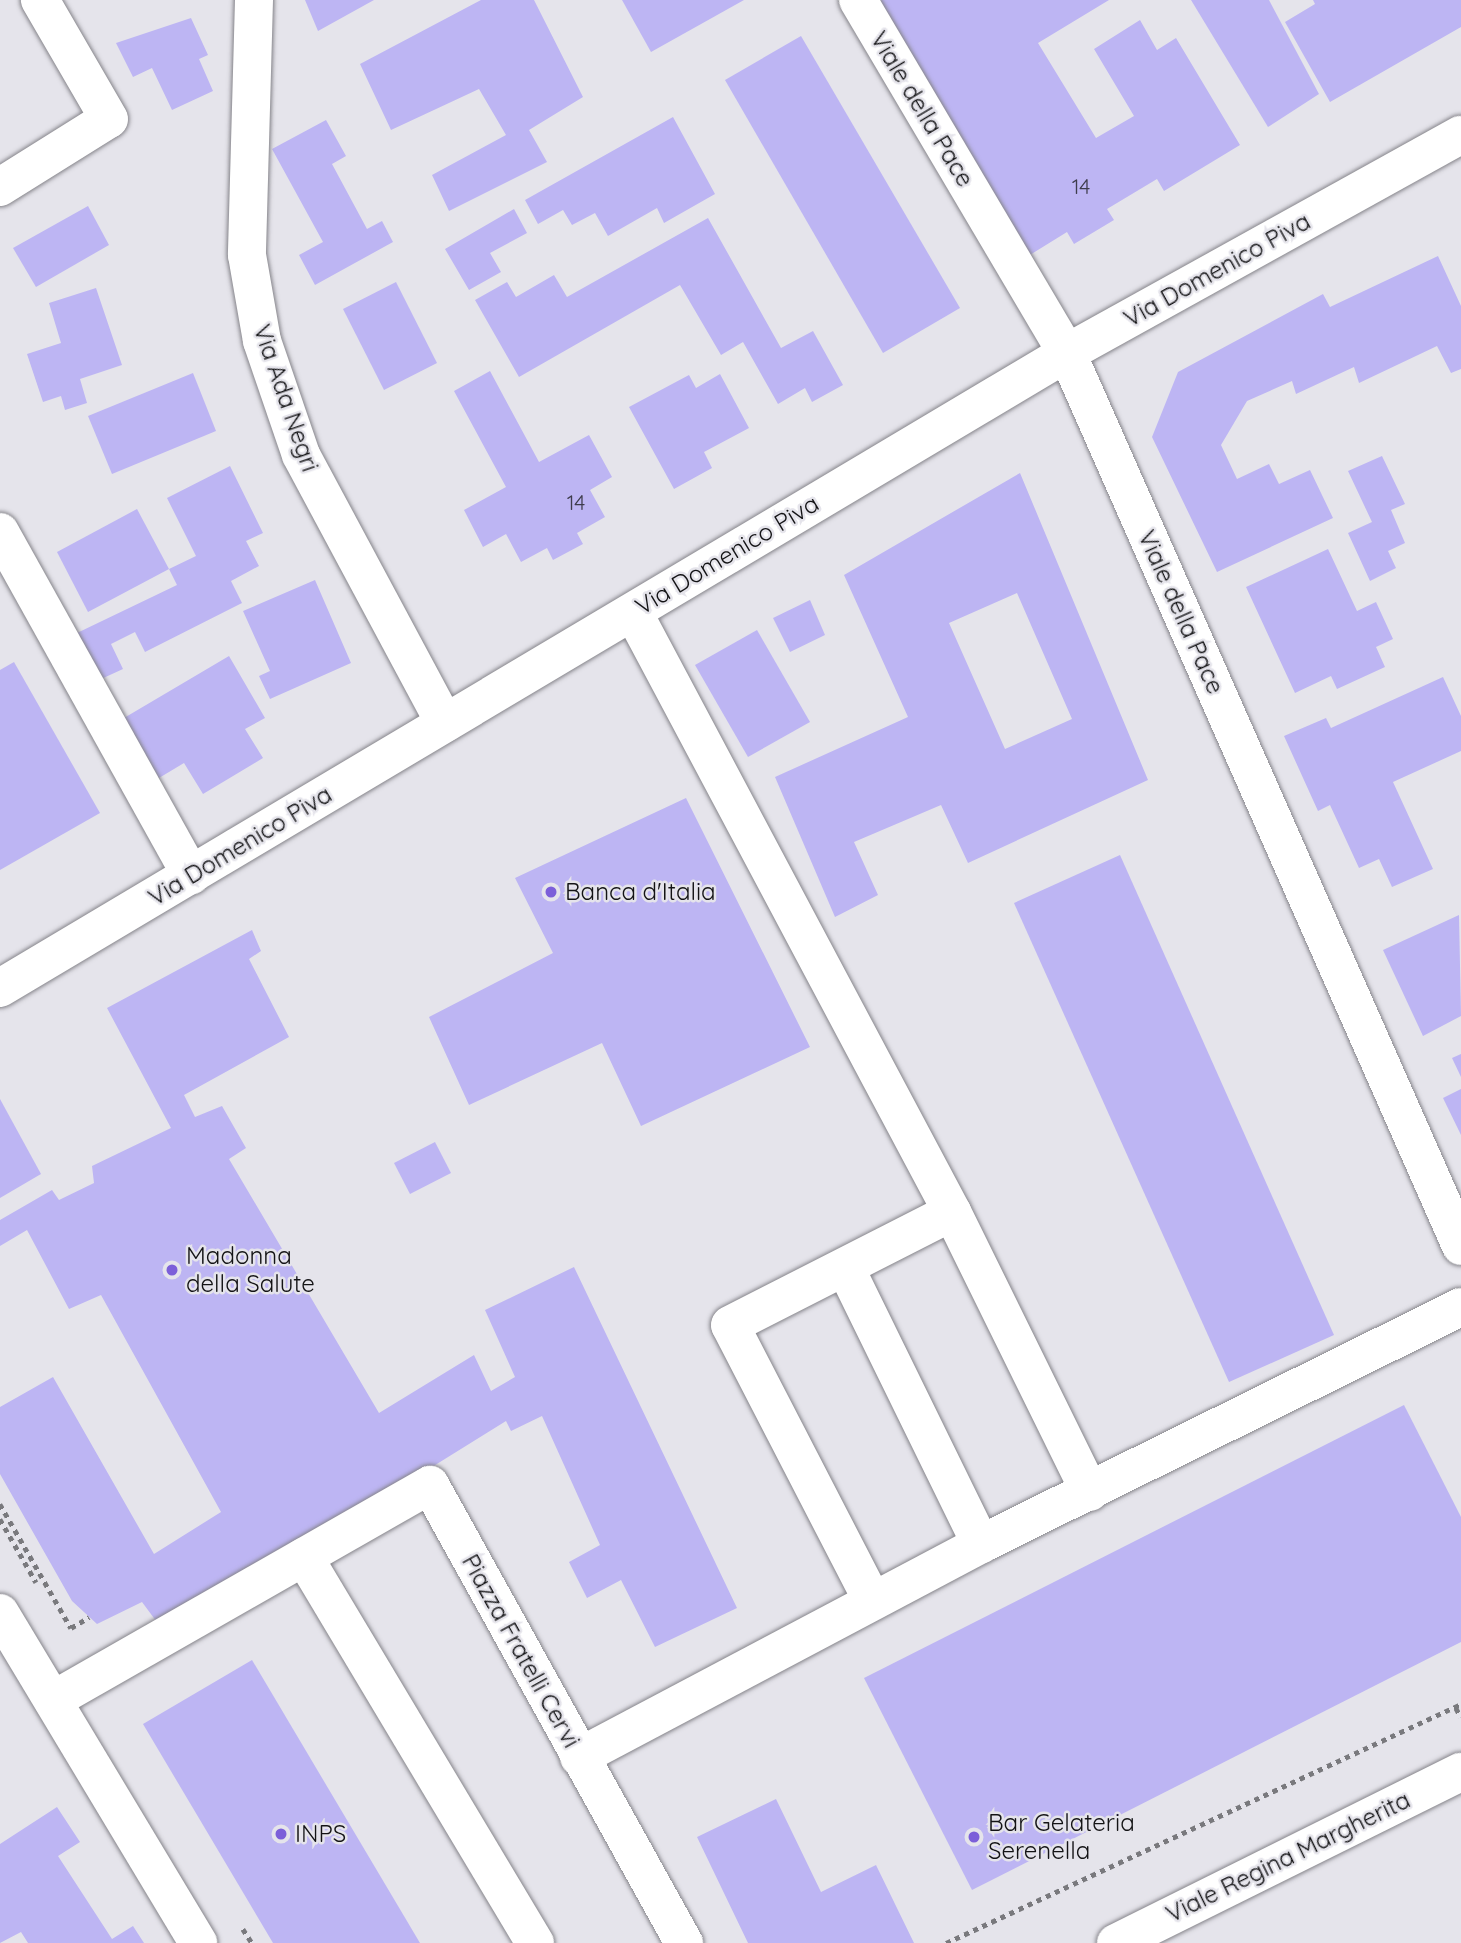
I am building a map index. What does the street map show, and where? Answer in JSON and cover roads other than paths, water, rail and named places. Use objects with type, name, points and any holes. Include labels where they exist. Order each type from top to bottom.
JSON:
[{"type":"street","points":[[0,187],[108,119],[40,0]]},
{"type":"street","name":"Via Ada Negri","points":[[254,0],[247,255],[262,341],[302,455],[381,612],[445,723]]},
{"type":"street","name":"Viale della Pace","points":[[858,0],[1067,353],[1461,1246]]},
{"type":"street","name":"Via Domenico Piva","points":[[0,988],[1067,353],[1461,135]]},
{"type":"street","points":[[0,532],[191,875]]},
{"type":"street","points":[[633,612],[952,1212],[1090,1492]]},
{"type":"street","points":[[872,1600],[730,1325],[952,1212]]},
{"type":"street","points":[[845,1267],[981,1544]]},
{"type":"street","points":[[579,1757],[981,1544],[1461,1307]]},
{"type":"street","name":"Piazza Fratelli Cervi","points":[[52,1700],[430,1485],[684,1943]]},
{"type":"street","points":[[304,1558],[535,1943]]},
{"type":"street","points":[[0,1613],[198,1943]]},
{"type":"street","name":"Viale Regina Margherita","points":[[1116,1943],[1461,1772]]},
{"type":"place","name":"Banca d'Italia","points":[[551,892]]},
{"type":"place","name":"Madonna della Salute","points":[[172,1270]]},
{"type":"place","name":"INPS","points":[[281,1834]]},
{"type":"place","name":"Bar Gelateria Serenella","points":[[974,1837]]}]
